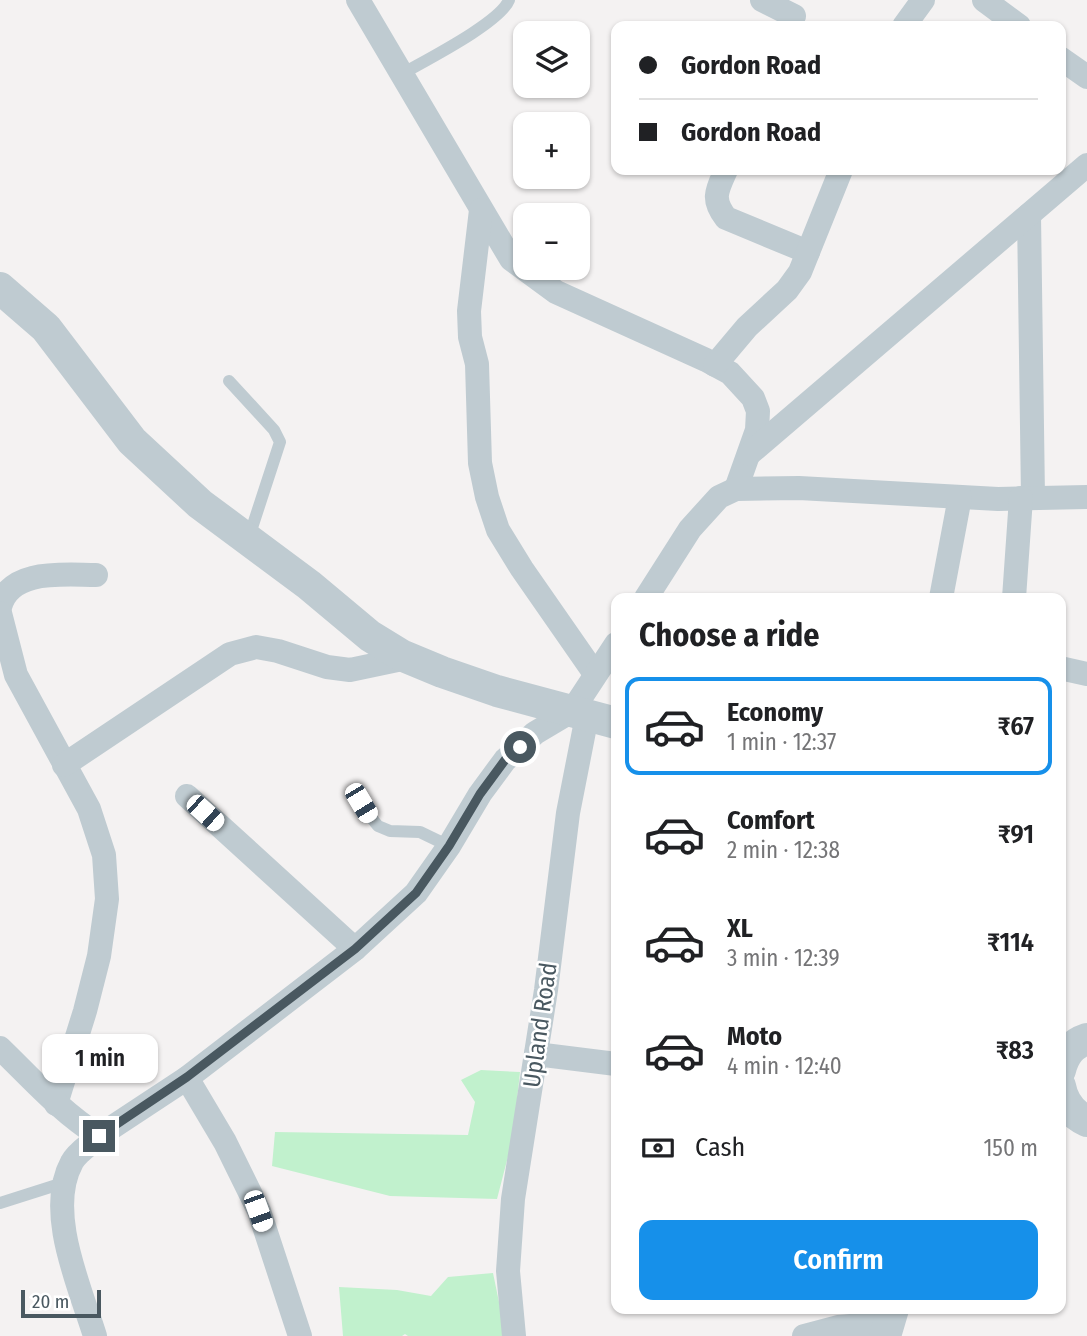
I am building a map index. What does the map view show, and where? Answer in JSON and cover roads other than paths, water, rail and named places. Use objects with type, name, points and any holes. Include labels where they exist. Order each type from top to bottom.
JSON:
[{"type":"street","points":[[358,0],[511,259],[556,292],[715,365],[730,373],[743,385],[753,398],[758,411],[757,429],[736,489]]},
{"type":"street","points":[[762,0],[794,14]]},
{"type":"street","points":[[908,21],[923,0]]},
{"type":"street","points":[[984,0],[1012,21]]},
{"type":"street","points":[[1066,62],[1087,78]]},
{"type":"street","points":[[749,454],[1087,164]]},
{"type":"street","points":[[724,175],[716,195],[718,207],[726,218],[808,252]]},
{"type":"street","points":[[715,365],[747,327],[787,290],[800,272],[839,175]]},
{"type":"street","points":[[481,210],[469,311],[470,337],[477,364],[480,463],[487,497],[498,530],[596,674]]},
{"type":"street","points":[[1015,593],[1027,498],[1029,215]]},
{"type":"street","points":[[0,288],[46,328],[132,441],[200,504],[309,585],[370,636],[407,658],[497,691],[592,717]]},
{"type":"street","points":[[649,593],[690,529],[719,497],[736,489],[799,488],[960,497],[1087,497]]},
{"type":"street","points":[[942,593],[960,497]]},
{"type":"street","points":[[0,607],[3,594],[15,584],[34,577],[96,575]]},
{"type":"street","points":[[0,613],[16,675],[89,809],[104,855],[107,899],[96,967],[56,1104]]},
{"type":"street","points":[[64,765],[230,654],[256,647],[278,651],[327,667],[350,670],[407,658]]},
{"type":"street","points":[[592,717],[596,674],[611,652]]},
{"type":"street","points":[[1066,669],[1087,674]]},
{"type":"street","points":[[95,1336],[67,1245],[62,1216],[63,1183],[73,1159],[99,1136],[187,1077],[355,949],[416,893],[505,760],[535,733],[592,717]]},
{"type":"street","name":"Upland Road","points":[[514,1336],[508,1271],[513,1199],[536,1054],[568,813],[592,717]]},
{"type":"street","points":[[187,796],[355,949]]},
{"type":"street","points":[[0,1048],[56,1104],[99,1136]]},
{"type":"street","points":[[536,1054],[611,1064]]},
{"type":"street","points":[[187,1077],[225,1142],[258,1211],[300,1336]]},
{"type":"street","points":[[1066,1105],[1087,1122]]},
{"type":"street","points":[[1066,1128],[1087,1122]]},
{"type":"street","points":[[804,1336],[838,1327],[889,1323]]},
{"type":"lane","points":[[400,75],[489,22],[509,0]]},
{"type":"lane","points":[[229,381],[274,430],[280,442],[247,540]]},
{"type":"lane","points":[[354,791],[378,826],[390,831],[420,832],[449,846]]},
{"type":"lane","points":[[0,1203],[63,1183]]}]
